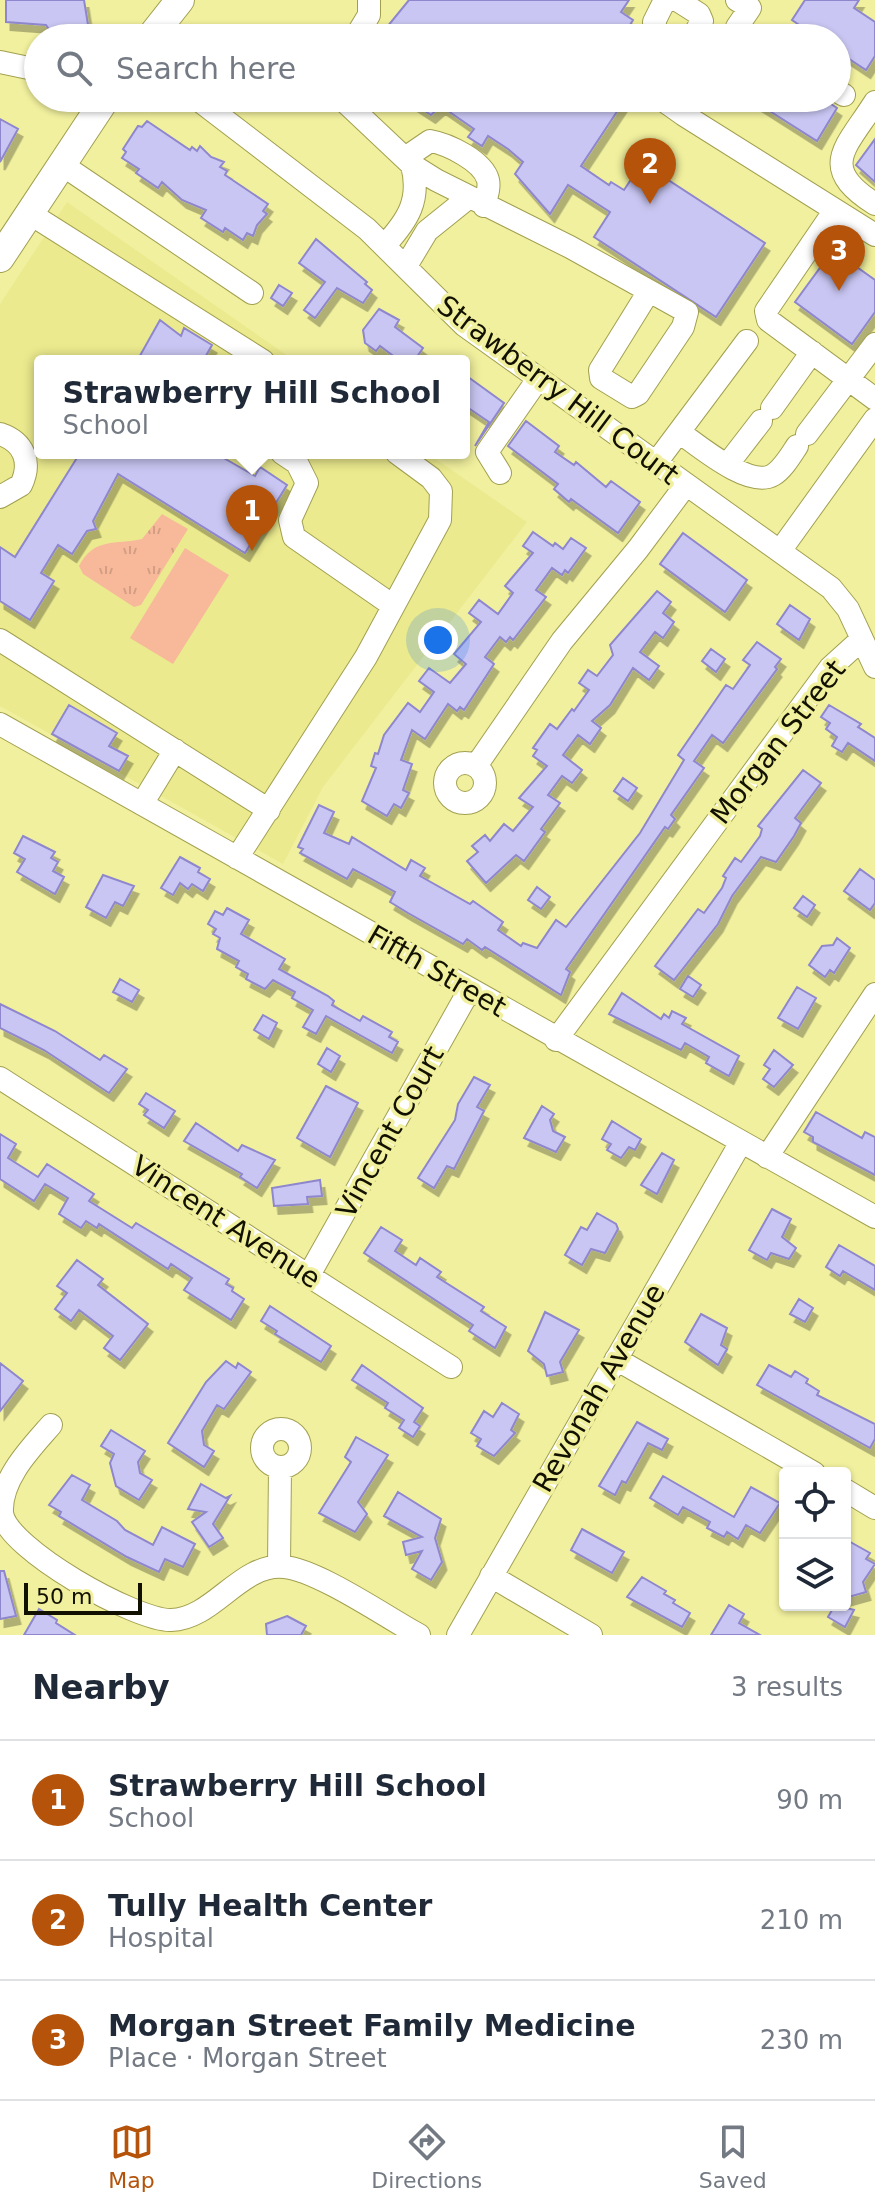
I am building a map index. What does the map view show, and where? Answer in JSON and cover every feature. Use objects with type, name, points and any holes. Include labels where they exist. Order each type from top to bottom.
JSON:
[{"type":"main road","points":[[161,24],[180,0]]},
{"type":"main road","points":[[0,258],[96,112]]},
{"type":"street","points":[[364,24],[369,15],[369,0]]},
{"type":"street","points":[[655,24],[665,0]]},
{"type":"street","points":[[677,0],[699,14],[700,24]]},
{"type":"street","points":[[737,0],[750,8],[744,24]]},
{"type":"street","points":[[0,62],[24,67]]},
{"type":"street","points":[[875,102],[840,162],[842,176],[875,204]]},
{"type":"street","name":"Strawberry Hill Court","points":[[214,112],[385,245],[464,325],[780,551]]},
{"type":"street","points":[[356,112],[409,162],[476,202],[570,247],[687,312],[675,338],[638,394],[632,397],[601,378],[600,370],[649,291]]},
{"type":"street","points":[[696,112],[875,235]]},
{"type":"street","points":[[406,266],[427,231],[476,202],[490,183],[484,171],[446,143],[430,141],[409,162]]},
{"type":"street","points":[[385,245],[413,209],[417,181],[409,162]]},
{"type":"street","points":[[61,164],[252,293]]},
{"type":"street","points":[[835,210],[766,311],[768,320],[875,399]]},
{"type":"street","points":[[29,213],[232,353]]},
{"type":"street","points":[[655,464],[747,341]]},
{"type":"street","points":[[679,432],[727,465],[748,475],[769,477],[777,473],[875,344]]},
{"type":"street","points":[[727,465],[812,352]]},
{"type":"street","points":[[500,473],[487,452],[538,379]]},
{"type":"street","points":[[780,551],[875,419]]},
{"type":"street","points":[[0,434],[18,444],[27,464],[21,485],[0,497]]},
{"type":"street","points":[[291,459],[297,463],[307,483],[290,520],[294,537],[392,605]]},
{"type":"street","points":[[237,858],[366,657],[434,532],[443,507],[441,491],[431,478],[405,459]]},
{"type":"street","points":[[476,766],[562,641],[685,486]]},
{"type":"street","name":"Morgan Street","points":[[556,1040],[830,668],[862,639],[848,609],[831,588],[780,551]]},
{"type":"street","points":[[862,639],[875,667]]},
{"type":"street","points":[[0,640],[269,810]]},
{"type":"street","name":"Fifth Street","points":[[0,724],[875,1217]]},
{"type":"street","points":[[142,804],[175,750]]},
{"type":"street","name":"Vincent Court","points":[[309,1275],[470,989]]},
{"type":"street","points":[[767,1157],[875,994]]},
{"type":"street","name":"Vincent Avenue","points":[[0,1078],[451,1367]]},
{"type":"street","name":"Revonah Avenue","points":[[458,1635],[741,1142]]},
{"type":"street","points":[[616,1359],[804,1467]]},
{"type":"street","points":[[51,1425],[16,1468],[2,1505],[9,1531],[26,1549],[129,1609],[168,1620],[195,1614],[255,1573],[279,1566],[307,1573],[419,1635]]},
{"type":"street","points":[[279,1566],[280,1467]]},
{"type":"street","points":[[851,1494],[875,1508]]},
{"type":"street","points":[[491,1576],[591,1635]]},
{"type":"shaded area","points":[[67,202],[286,355],[34,355],[34,459],[436,459],[527,522],[323,787],[283,864],[0,706],[0,304]]},
{"type":"green space","points":[[162,514],[188,529],[141,605],[134,607],[83,574],[79,566],[91,550],[106,544],[142,539]]},
{"type":"green space","points":[[185,548],[229,575],[173,664],[130,638]]},
{"type":"building","points":[[6,0],[84,0],[88,24],[33,24],[6,22]]},
{"type":"building","points":[[409,0],[629,0],[621,12],[633,20],[631,24],[389,24]]},
{"type":"building","points":[[805,0],[859,0],[854,8],[875,22],[875,56],[866,70],[851,60],[851,24],[798,24],[792,20]]},
{"type":"building","points":[[450,112],[617,112],[581,166],[609,185],[611,182],[624,190],[642,163],[765,243],[716,317],[594,237],[610,212],[568,185],[550,214],[515,174],[523,162],[488,136],[482,146],[468,137],[474,129]]},
{"type":"building","points":[[771,112],[835,112],[817,141]]},
{"type":"building","points":[[0,119],[18,129],[0,162]]},
{"type":"building","points":[[147,121],[190,150],[192,147],[197,151],[200,146],[211,157],[224,162],[220,167],[227,171],[225,175],[268,204],[263,211],[267,214],[257,225],[253,236],[247,233],[243,240],[225,228],[223,232],[201,218],[206,210],[182,200],[162,182],[158,188],[136,173],[139,169],[122,158],[126,152],[123,149],[138,126],[142,127]]},
{"type":"building","points":[[875,139],[875,182],[856,165]]},
{"type":"building","points":[[316,239],[367,282],[365,284],[372,290],[363,303],[337,288],[315,318],[304,310],[325,282],[299,263]]},
{"type":"building","points":[[833,250],[875,280],[875,312],[852,344],[795,302]]},
{"type":"building","points":[[279,285],[292,293],[283,306],[271,298]]},
{"type":"building","points":[[379,309],[399,320],[395,327],[423,348],[418,355],[392,355],[380,346],[376,351],[365,343],[363,330]]},
{"type":"building","points":[[160,320],[181,336],[184,328],[212,345],[206,355],[140,355]]},
{"type":"building","points":[[470,378],[504,403],[475,446],[489,422],[470,409]]},
{"type":"building","points":[[526,421],[559,446],[555,452],[574,465],[576,462],[606,487],[611,481],[640,502],[618,533],[571,499],[569,502],[554,489],[558,484],[508,446]]},
{"type":"building","points":[[76,459],[225,459],[255,476],[260,467],[287,485],[245,553],[118,474],[93,521],[96,529],[87,531],[72,554],[58,545],[41,573],[54,581],[30,620],[0,601],[0,547],[15,557]]},
{"type":"building","points":[[533,532],[553,546],[555,543],[563,549],[571,538],[586,548],[568,573],[565,570],[562,575],[552,568],[536,590],[546,597],[513,640],[510,637],[506,642],[500,637],[485,657],[494,664],[464,710],[460,707],[457,711],[448,704],[425,739],[412,730],[401,760],[412,764],[403,790],[409,793],[401,808],[394,804],[387,816],[362,801],[376,768],[371,766],[375,753],[378,754],[384,735],[408,703],[420,712],[434,692],[419,681],[429,668],[450,683],[466,664],[454,654],[481,622],[469,613],[479,600],[498,614],[513,593],[505,586],[533,553],[523,546]]},
{"type":"building","points":[[683,533],[747,580],[725,612],[660,564]]},
{"type":"building","points":[[657,591],[671,602],[663,613],[674,622],[663,638],[655,632],[640,652],[659,666],[649,680],[633,668],[610,705],[592,721],[601,728],[590,744],[578,735],[563,755],[582,770],[572,783],[562,776],[548,795],[560,803],[541,829],[545,832],[524,861],[516,855],[486,883],[467,861],[478,852],[472,846],[485,835],[490,841],[504,824],[513,831],[533,807],[519,798],[547,766],[533,756],[537,750],[533,748],[550,724],[557,729],[572,709],[574,711],[589,690],[579,683],[588,670],[597,676],[613,655],[610,645]]},
{"type":"building","points":[[790,605],[810,619],[799,640],[777,624]]},
{"type":"building","points":[[757,642],[781,659],[775,667],[777,669],[723,743],[712,735],[694,761],[704,768],[671,815],[675,819],[668,829],[665,827],[566,969],[570,972],[561,995],[485,947],[482,950],[467,939],[463,944],[390,902],[395,892],[368,877],[353,869],[347,879],[300,853],[303,849],[298,847],[319,805],[334,812],[324,833],[349,844],[352,837],[406,870],[411,860],[425,868],[420,876],[470,904],[473,901],[503,922],[498,930],[521,946],[523,943],[537,948],[556,920],[566,927],[640,833],[684,760],[678,755],[726,685],[733,689],[750,665],[743,660]]},
{"type":"building","points":[[711,649],[725,659],[716,672],[702,661]]},
{"type":"building","points":[[69,705],[117,733],[109,746],[128,756],[119,771],[52,734]]},
{"type":"building","points":[[829,705],[861,724],[858,727],[875,738],[875,761],[848,743],[842,752],[832,746],[837,737],[826,729],[830,723],[821,717]]},
{"type":"building","points":[[803,770],[821,783],[795,818],[801,823],[794,836],[776,862],[761,857],[732,896],[718,924],[674,980],[655,966],[698,909],[704,913],[722,888],[726,878],[723,876],[735,858],[741,862],[760,836],[762,829],[758,826]]},
{"type":"building","points":[[623,778],[637,788],[628,801],[614,791]]},
{"type":"building","points":[[23,836],[55,852],[51,858],[58,862],[53,871],[64,877],[55,894],[17,872],[25,859],[14,853]]},
{"type":"building","points":[[180,857],[200,868],[198,872],[210,879],[203,891],[192,884],[188,889],[180,883],[173,895],[161,888]]},
{"type":"building","points":[[860,869],[875,880],[875,903],[870,910],[844,891]]},
{"type":"building","points":[[103,875],[134,886],[123,906],[115,902],[106,918],[86,907]]},
{"type":"building","points":[[537,887],[550,897],[541,909],[528,900]]},
{"type":"building","points":[[803,896],[815,905],[807,917],[794,908]]},
{"type":"building","points":[[227,908],[249,920],[241,934],[285,959],[279,969],[328,996],[334,1001],[332,1005],[360,1021],[363,1016],[392,1032],[389,1037],[398,1042],[392,1053],[326,1016],[316,1034],[303,1027],[313,1010],[292,998],[295,992],[273,980],[265,989],[246,979],[248,974],[236,967],[239,961],[217,949],[220,938],[213,934],[216,929],[208,924],[215,911],[223,915]]},
{"type":"building","points":[[837,938],[850,948],[834,973],[830,970],[825,977],[809,965],[822,946],[833,945]]},
{"type":"building","points":[[688,976],[701,985],[693,997],[680,989]]},
{"type":"building","points":[[120,979],[139,990],[132,1002],[113,992]]},
{"type":"building","points":[[797,987],[816,998],[798,1029],[778,1018]]},
{"type":"building","points":[[622,993],[661,1019],[664,1014],[669,1018],[672,1011],[686,1018],[682,1024],[739,1056],[729,1076],[706,1063],[709,1057],[685,1043],[681,1050],[609,1014]]},
{"type":"building","points":[[0,1004],[55,1031],[100,1060],[104,1055],[127,1069],[109,1093],[44,1050],[0,1028]]},
{"type":"building","points":[[263,1015],[277,1023],[269,1039],[254,1030]]},
{"type":"building","points":[[327,1048],[340,1056],[331,1072],[318,1064]]},
{"type":"building","points":[[774,1050],[793,1065],[774,1087],[763,1079],[770,1069],[764,1065]]},
{"type":"building","points":[[474,1077],[490,1085],[477,1107],[484,1111],[454,1169],[447,1166],[434,1188],[418,1178],[455,1120],[458,1104]]},
{"type":"building","points":[[326,1086],[358,1103],[330,1157],[297,1138]]},
{"type":"building","points":[[146,1093],[175,1111],[164,1128],[144,1115],[148,1110],[139,1104]]},
{"type":"building","points":[[542,1106],[554,1114],[550,1120],[553,1131],[565,1137],[556,1152],[524,1138]]},
{"type":"building","points":[[816,1112],[862,1138],[865,1132],[875,1137],[875,1175],[813,1142],[813,1137],[804,1132]]},
{"type":"building","points":[[612,1121],[641,1139],[635,1150],[629,1147],[621,1158],[607,1150],[611,1144],[602,1139]]},
{"type":"building","points":[[196,1123],[238,1151],[242,1145],[275,1160],[257,1188],[240,1177],[242,1174],[184,1141]]},
{"type":"building","points":[[0,1134],[16,1144],[8,1158],[38,1177],[47,1164],[94,1194],[89,1201],[132,1228],[136,1223],[229,1279],[226,1284],[244,1299],[231,1320],[184,1290],[192,1278],[171,1264],[168,1269],[99,1224],[97,1228],[86,1221],[81,1228],[59,1214],[68,1198],[45,1184],[34,1201],[0,1179]]},
{"type":"building","points":[[662,1153],[674,1160],[657,1194],[641,1185]]},
{"type":"building","points":[[320,1180],[322,1196],[307,1197],[308,1204],[274,1206],[272,1188]]},
{"type":"building","points":[[772,1209],[791,1219],[782,1237],[796,1248],[789,1259],[771,1253],[767,1260],[749,1250]]},
{"type":"building","points":[[597,1213],[616,1224],[618,1229],[605,1253],[591,1249],[582,1265],[565,1255],[581,1227],[587,1230]]},
{"type":"building","points":[[381,1227],[402,1240],[395,1251],[416,1265],[420,1258],[441,1272],[437,1277],[484,1307],[481,1311],[506,1327],[495,1348],[469,1331],[473,1325],[364,1253]]},
{"type":"building","points":[[839,1245],[875,1266],[875,1290],[843,1271],[840,1276],[826,1267]]},
{"type":"building","points":[[77,1260],[103,1279],[98,1285],[148,1324],[120,1360],[104,1348],[113,1336],[79,1310],[71,1321],[55,1309],[67,1293],[57,1286]]},
{"type":"building","points":[[799,1299],[813,1308],[805,1322],[790,1314]]},
{"type":"building","points":[[270,1306],[331,1346],[321,1362],[275,1334],[277,1331],[261,1321]]},
{"type":"building","points":[[545,1312],[579,1330],[560,1362],[563,1372],[547,1376],[544,1364],[528,1351]]},
{"type":"building","points":[[701,1314],[727,1328],[721,1345],[727,1349],[718,1365],[685,1342]]},
{"type":"building","points":[[226,1361],[236,1368],[238,1363],[251,1372],[224,1409],[217,1405],[202,1431],[204,1445],[214,1451],[204,1467],[168,1443],[206,1382]]},
{"type":"building","points":[[0,1363],[23,1381],[0,1411]]},
{"type":"building","points":[[362,1365],[423,1408],[414,1422],[420,1426],[413,1437],[399,1428],[404,1420],[385,1408],[388,1403],[352,1380]]},
{"type":"building","points":[[769,1365],[791,1377],[795,1371],[819,1391],[817,1395],[875,1424],[875,1439],[870,1448],[757,1385]]},
{"type":"building","points":[[502,1403],[519,1414],[511,1430],[515,1433],[494,1456],[477,1446],[481,1439],[471,1433],[484,1411],[493,1417]]},
{"type":"building","points":[[637,1422],[668,1439],[662,1450],[648,1443],[626,1483],[622,1481],[615,1495],[599,1486]]},
{"type":"building","points":[[111,1430],[145,1451],[138,1462],[140,1473],[152,1480],[139,1500],[116,1486],[110,1463],[114,1454],[101,1446]]},
{"type":"building","points":[[356,1437],[388,1455],[358,1502],[367,1514],[355,1532],[319,1513],[351,1462],[345,1457]]},
{"type":"building","points":[[72,1475],[90,1485],[82,1500],[117,1521],[125,1530],[153,1545],[162,1527],[195,1544],[183,1567],[165,1559],[159,1572],[127,1557],[59,1516],[61,1512],[49,1505]]},
{"type":"building","points":[[663,1476],[734,1517],[751,1487],[779,1504],[760,1533],[746,1525],[738,1539],[727,1532],[724,1537],[707,1528],[710,1522],[683,1507],[678,1515],[650,1498]]},
{"type":"building","points":[[201,1484],[226,1498],[230,1496],[213,1524],[223,1538],[209,1547],[192,1522],[206,1512],[188,1509]]},
{"type":"building","points":[[398,1492],[441,1519],[435,1538],[442,1562],[431,1580],[412,1569],[422,1551],[406,1555],[403,1542],[422,1537],[384,1516]]},
{"type":"building","points":[[582,1529],[624,1552],[612,1573],[571,1550]]},
{"type":"building","points":[[851,1542],[870,1553],[866,1559],[875,1564],[863,1582],[866,1592],[851,1596]]},
{"type":"building","points":[[0,1571],[4,1571],[16,1616],[0,1619]]},
{"type":"building","points":[[642,1577],[666,1591],[664,1594],[675,1600],[673,1603],[690,1613],[682,1627],[627,1597]]},
{"type":"building","points":[[729,1605],[744,1614],[739,1623],[760,1635],[711,1635]]},
{"type":"building","points":[[39,1609],[57,1620],[56,1623],[75,1635],[24,1635]]},
{"type":"building","points":[[854,1610],[845,1627],[828,1617],[832,1611]]},
{"type":"building","points":[[287,1616],[306,1626],[301,1635],[267,1635],[266,1624]]},
{"type":"place","name":"Tully Health Center","points":[[650,204]]},
{"type":"place","name":"Morgan Street Family Medicine","points":[[839,291]]},
{"type":"place","name":"Strawberry Hill School","points":[[252,551]]}]
